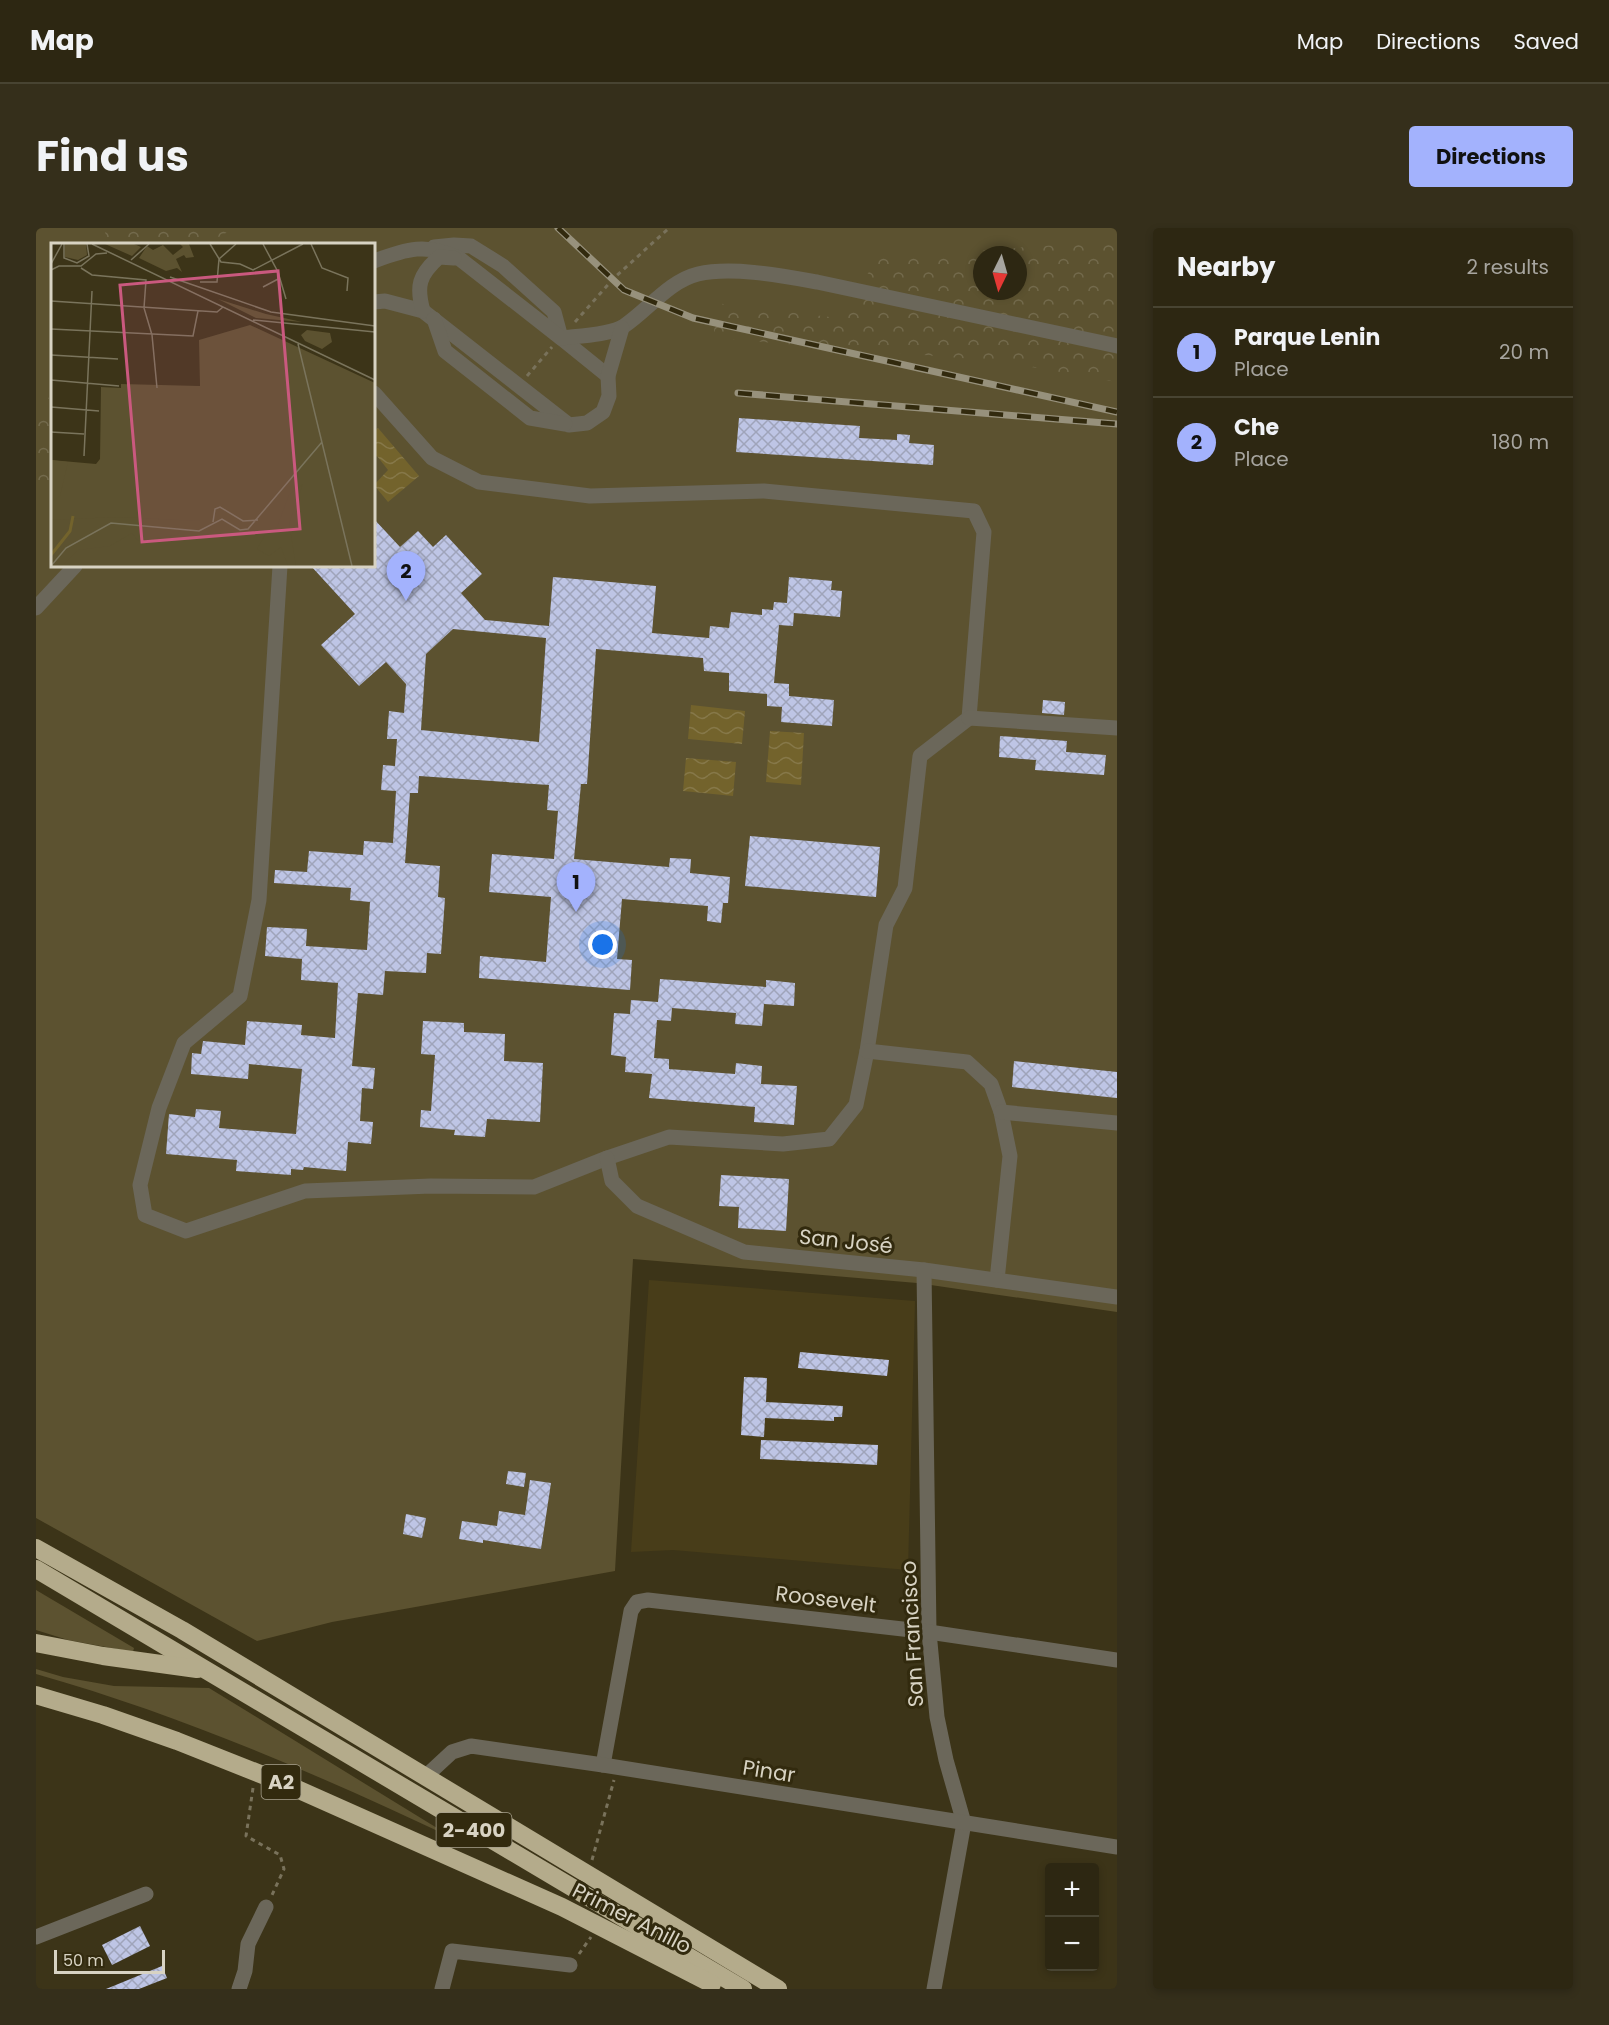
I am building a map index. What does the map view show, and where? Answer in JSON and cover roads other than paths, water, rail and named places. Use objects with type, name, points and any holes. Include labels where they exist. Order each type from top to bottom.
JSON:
[{"type":"highway","points":[[36,1548],[182,1630],[778,1989]]},
{"type":"highway","name":"2-400","points":[[36,1569],[743,1989]]},
{"type":"highway","points":[[36,1643],[103,1656],[206,1671],[279,1688]]},
{"type":"highway","name":"Primer Anillo","points":[[36,1695],[103,1715],[255,1771],[519,1888],[723,1989]]},
{"type":"street","points":[[375,261],[392,254],[426,247],[471,246],[503,266],[554,312],[561,338]]},
{"type":"street","points":[[426,247],[445,251],[460,259],[608,376]]},
{"type":"street","points":[[460,259],[439,257],[426,268],[418,294],[445,351],[530,418],[569,425],[587,423],[603,412],[609,396],[608,376],[622,328]]},
{"type":"street","points":[[561,338],[622,328],[676,284],[698,274],[725,272],[773,274],[817,282],[1117,346]]},
{"type":"street","points":[[375,302],[385,302],[428,315],[569,425]]},
{"type":"street","points":[[375,394],[432,458],[479,482],[590,496],[764,491],[974,511],[984,532],[969,718]]},
{"type":"street","points":[[36,608],[74,567]]},
{"type":"street","points":[[280,567],[259,900],[240,996],[184,1043],[159,1108],[140,1185],[145,1215],[186,1231],[305,1191],[431,1186],[534,1187],[607,1158],[669,1137],[783,1144],[829,1139],[856,1105],[867,1051],[886,925],[905,888],[920,756],[969,718],[1117,728]]},
{"type":"street","points":[[867,1051],[967,1062],[991,1084],[1001,1112],[1010,1156],[997,1280]]},
{"type":"street","points":[[1001,1112],[1117,1123]]},
{"type":"street","name":"San José","points":[[607,1158],[612,1181],[637,1206],[744,1252],[924,1270],[1117,1297]]},
{"type":"street","name":"San Francisco","points":[[924,1270],[929,1632],[937,1718],[964,1823],[934,1989]]},
{"type":"street","name":"Roosevelt","points":[[610,1767],[631,1611],[637,1602],[648,1599],[929,1632],[1117,1660]]},
{"type":"street","name":"Pinar","points":[[425,1777],[452,1752],[471,1746],[1117,1847]]},
{"type":"street","points":[[36,1936],[146,1894]]},
{"type":"street","points":[[239,1989],[245,1971],[248,1944],[266,1907]]},
{"type":"street","points":[[444,1987],[452,1951],[570,1965]]},
{"type":"water","points":[[378,428],[419,476],[388,502],[375,486],[388,470],[377,456],[375,457],[375,430]]},
{"type":"water","points":[[691,705],[745,711],[742,744],[688,739]]},
{"type":"water","points":[[770,731],[804,733],[801,785],[766,782]]},
{"type":"water","points":[[686,758],[736,762],[733,796],[683,791]]},
{"type":"railway","points":[[558,228],[624,290],[693,318],[1117,412]]},
{"type":"railway","points":[[738,393],[1117,424]]},
{"type":"place","name":"Che","points":[[406,601]]},
{"type":"place","name":"Parque Lenin","points":[[576,912]]}]
